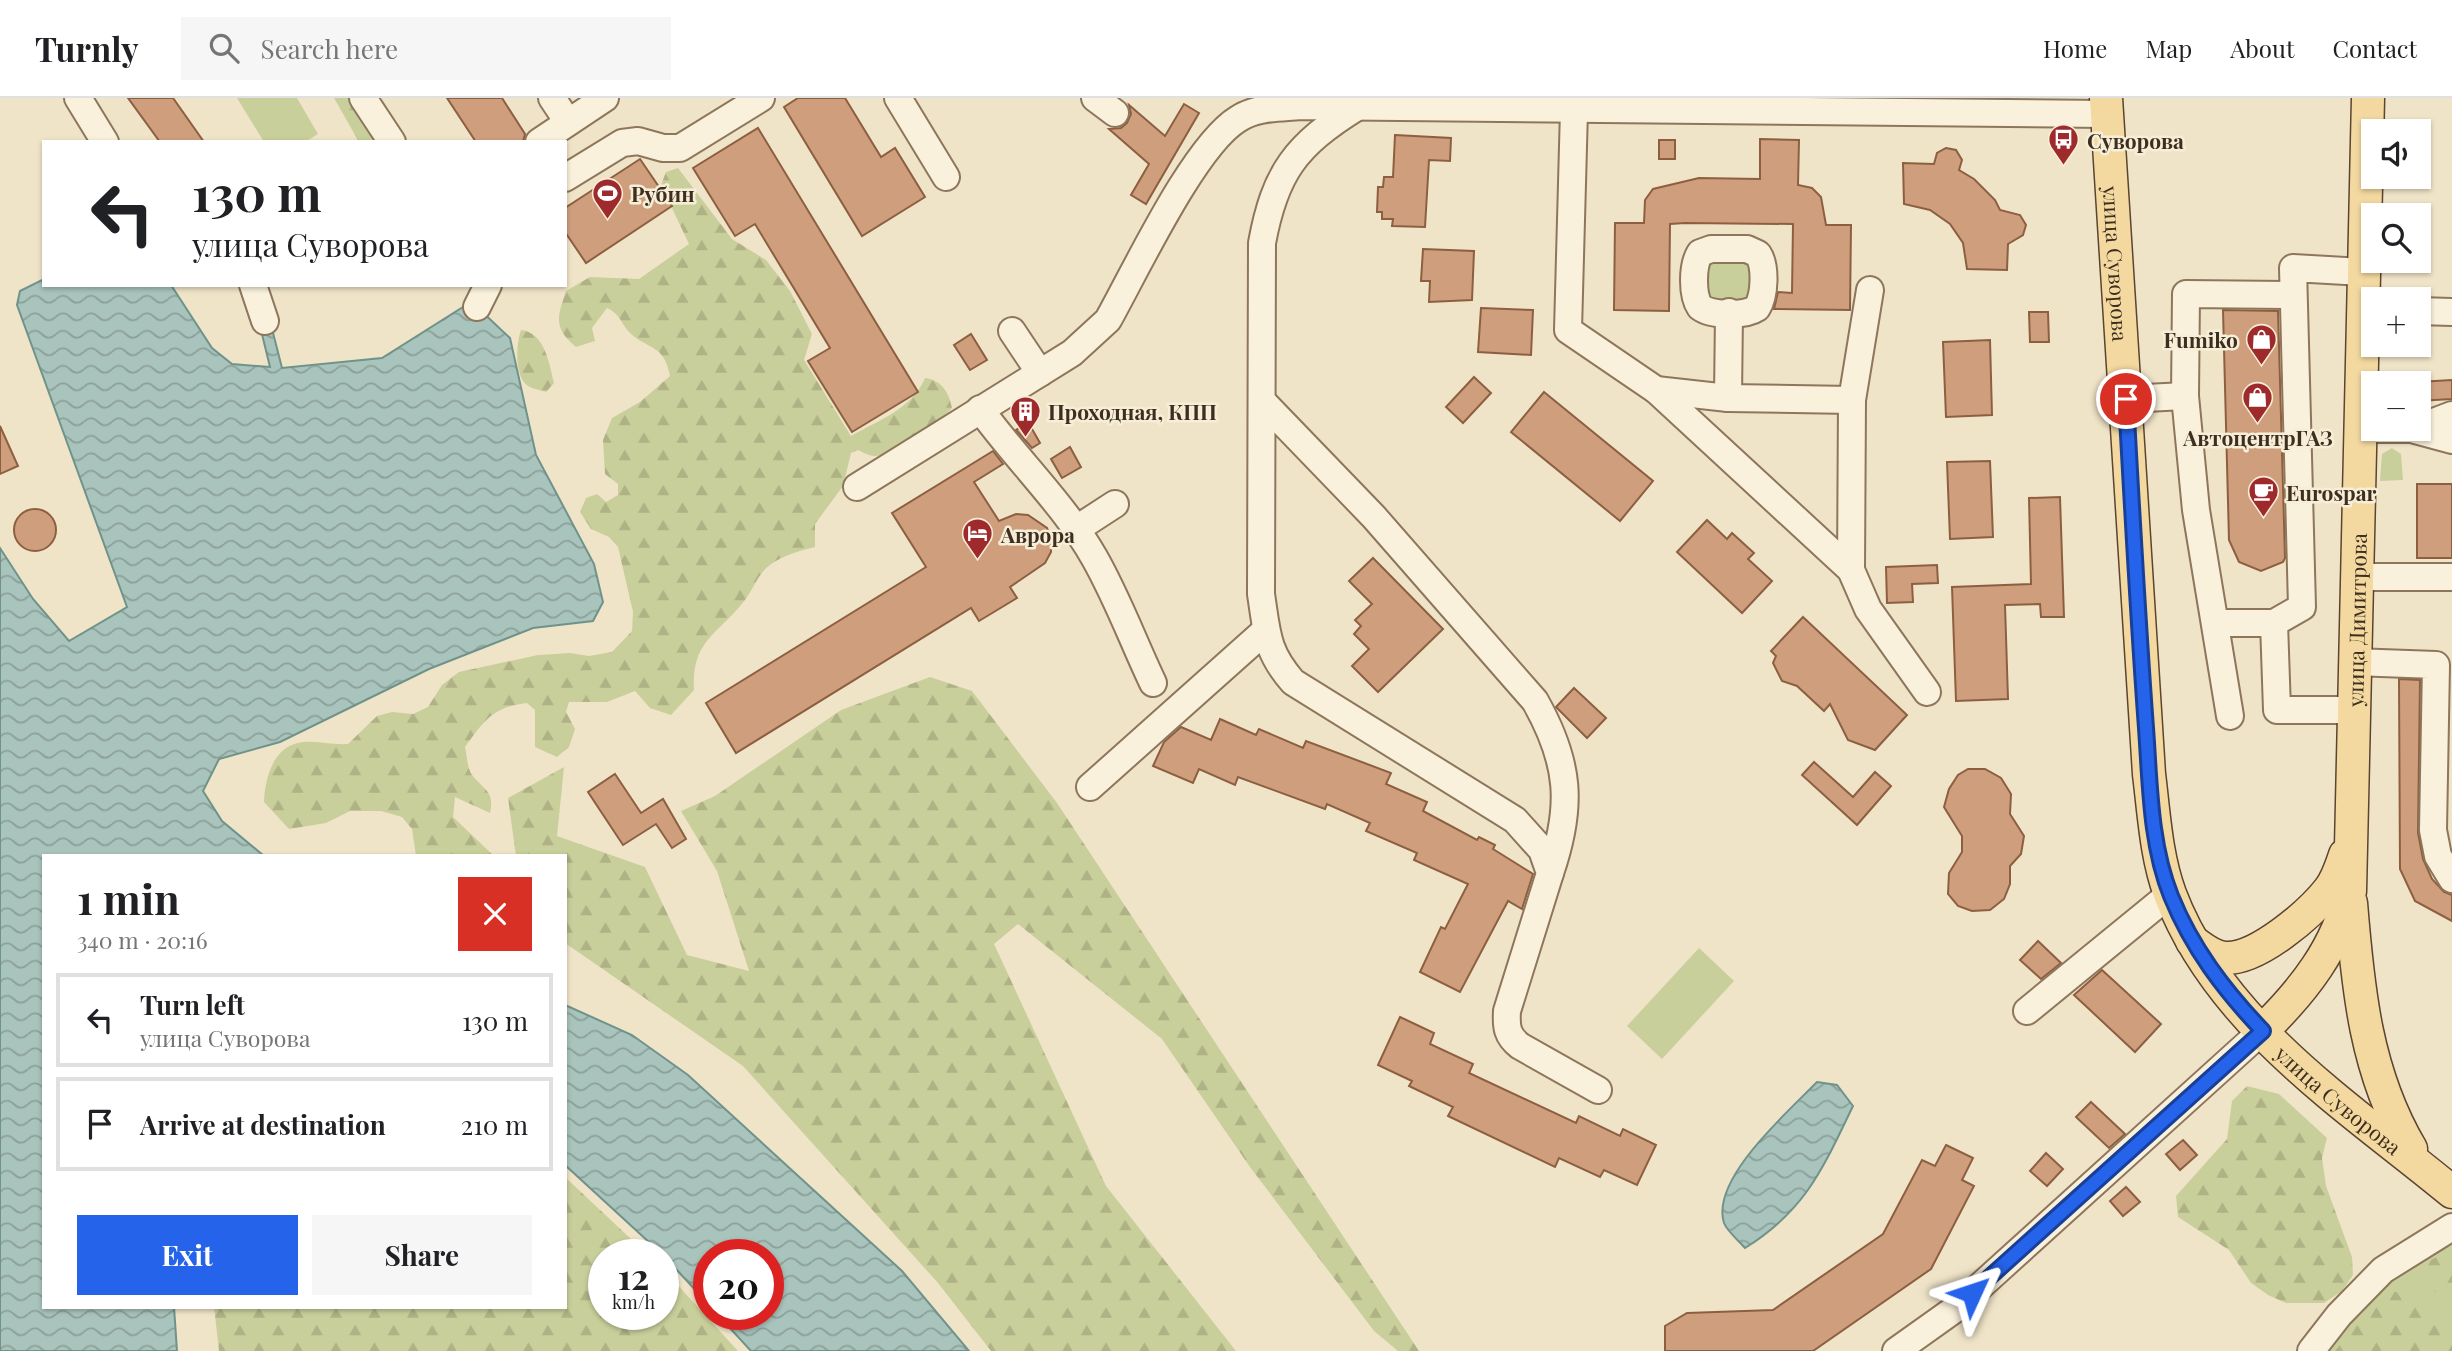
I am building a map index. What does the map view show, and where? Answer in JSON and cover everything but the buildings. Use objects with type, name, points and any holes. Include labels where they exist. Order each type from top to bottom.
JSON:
[{"type":"main road","name":"улица Димитрова","points":[[2365,203],[2368,98]]},
{"type":"main road","name":"улица Суворова","points":[[2107,106],[2150,774],[2159,850],[2170,894],[2192,941],[2223,989],[2315,1079],[2452,1192]]},
{"type":"main road","name":"улица Димитрова","points":[[2263,1031],[2312,975],[2344,918],[2350,891],[2351,709],[2359,429],[2364,357]]},
{"type":"main road","points":[[2192,941],[2209,954],[2226,958],[2248,954],[2273,940],[2302,918],[2330,888],[2350,841]]},
{"type":"main road","points":[[2350,891],[2356,972],[2376,1073],[2393,1120],[2420,1166]]},
{"type":"street","points":[[78,98],[105,140]]},
{"type":"street","points":[[363,98],[391,140]]},
{"type":"street","points":[[552,98],[568,122]]},
{"type":"street","points":[[542,140],[606,98]]},
{"type":"street","points":[[567,177],[622,143],[638,141],[663,148],[680,148],[761,98]]},
{"type":"street","points":[[898,98],[946,177]]},
{"type":"street","points":[[856,487],[1072,354],[1108,320],[1208,146],[1225,128],[1241,117],[1262,109],[1416,103],[1562,106],[2107,106]]},
{"type":"street","points":[[1562,106],[1568,330],[1656,390],[1852,570]]},
{"type":"street","points":[[1357,107],[1316,132],[1291,162],[1269,204],[1262,243],[1262,594],[1266,629],[1275,660],[1293,682],[1516,820],[1542,850],[1550,873]]},
{"type":"street","points":[[2216,622],[2274,623],[2302,607],[2293,268],[2361,272]]},
{"type":"street","points":[[254,287],[265,321]]},
{"type":"street","points":[[1870,290],[1852,400],[1852,570],[1868,609],[1927,692]]},
{"type":"street","points":[[2230,716],[2196,510],[2185,396],[2186,294],[2293,295]]},
{"type":"street","points":[[2431,311],[2452,312]]},
{"type":"street","points":[[1728,312],[1728,398]]},
{"type":"street","points":[[1012,331],[1040,373]]},
{"type":"street","points":[[1656,390],[1728,398],[1852,400]]},
{"type":"street","points":[[2126,399],[2185,396]]},
{"type":"street","points":[[1264,403],[1374,517],[1535,701],[1554,735],[1564,773],[1565,808],[1560,843],[1507,1011],[1506,1026],[1510,1039],[1520,1046],[1598,1090]]},
{"type":"street","points":[[980,409],[1094,556],[1153,683]]},
{"type":"street","points":[[2431,423],[2452,415]]},
{"type":"street","points":[[2431,433],[2452,440]]},
{"type":"street","points":[[1075,530],[1115,504]]},
{"type":"street","points":[[2355,577],[2452,577]]},
{"type":"street","points":[[2274,623],[2277,710],[2351,709]]},
{"type":"street","points":[[1090,787],[1266,629]]},
{"type":"street","points":[[2353,662],[2436,665],[2433,830],[2445,848],[2452,879]]},
{"type":"street","points":[[2027,1011],[2170,894]]},
{"type":"street","points":[[1896,1351],[1955,1309],[2263,1031]]},
{"type":"street","points":[[2311,1351],[2339,1315],[2383,1270],[2452,1227]]},
{"type":"green space","points":[[237,98],[297,98],[318,134],[308,140],[263,140]]},
{"type":"green space","points":[[334,98],[356,98],[384,140],[358,140]]},
{"type":"green space","points":[[678,168],[732,239],[766,260],[790,291],[812,334],[804,360],[851,436],[903,406],[912,398],[925,378],[936,381],[944,388],[952,408],[926,429],[891,451],[873,456],[858,450],[851,453],[843,486],[815,524],[815,547],[780,559],[762,573],[745,600],[702,649],[694,673],[694,690],[671,715],[650,708],[635,691],[607,702],[569,702],[566,712],[575,729],[569,747],[557,757],[535,747],[535,710],[527,703],[506,708],[484,722],[465,747],[470,772],[490,795],[490,813],[455,797],[453,817],[492,854],[416,854],[412,829],[402,817],[381,811],[350,811],[326,823],[289,829],[264,802],[269,773],[284,749],[303,742],[348,744],[377,716],[392,712],[413,714],[428,707],[442,685],[459,672],[538,655],[570,653],[589,656],[612,652],[632,631],[633,612],[618,547],[609,537],[591,529],[580,512],[586,498],[597,494],[606,502],[618,495],[618,484],[605,474],[603,440],[612,418],[640,402],[670,376],[659,352],[629,332],[611,310],[607,308],[592,328],[595,341],[576,347],[563,333],[559,314],[566,291],[590,277],[639,279],[689,244],[661,185],[666,172]]},
{"type":"green space","points":[[1707,259],[1751,259],[1751,301],[1715,304],[1703,292]]},
{"type":"green space","points":[[521,330],[536,337],[545,350],[554,383],[546,392],[528,386],[520,375],[517,351]]},
{"type":"green space","points":[[2392,448],[2401,454],[2403,480],[2380,481],[2382,454]]},
{"type":"green space","points":[[930,677],[972,691],[1057,803],[1419,1351],[1398,1351],[1374,1331],[1250,1167],[1162,1039],[1018,924],[994,944],[1106,1186],[1236,1351],[991,1351],[938,1283],[743,1066],[567,944],[567,854],[516,854],[508,798],[564,767],[557,836],[645,867],[687,955],[749,971],[717,871],[681,811],[715,796],[841,710]]},
{"type":"green space","points":[[1699,948],[1734,981],[1662,1059],[1627,1026]]},
{"type":"green space","points":[[2247,1086],[2279,1094],[2327,1138],[2322,1158],[2326,1186],[2352,1257],[2353,1275],[2342,1291],[2324,1303],[2286,1303],[2268,1295],[2251,1283],[2229,1250],[2178,1217],[2176,1196],[2227,1139],[2232,1101]]},
{"type":"green space","points":[[567,1179],[631,1239],[588,1239],[588,1330],[679,1330],[679,1286],[693,1302],[693,1330],[719,1330],[738,1351],[219,1351],[214,1309],[567,1309]]},
{"type":"green space","points":[[2452,1245],[2452,1351],[2327,1351],[2378,1286],[2429,1253]]},
{"type":"green space","points":[[2452,1249],[2452,1297],[2438,1294],[2418,1278],[2425,1263]]},
{"type":"green space","points":[[2387,1289],[2429,1304],[2431,1317],[2452,1323],[2452,1351],[2335,1351]]},
{"type":"water","points":[[42,280],[42,287],[172,287],[212,348],[232,364],[270,367],[259,322],[270,321],[282,368],[382,358],[463,307],[477,307],[510,338],[536,455],[594,564],[603,602],[593,621],[533,628],[429,669],[280,742],[219,759],[203,791],[222,821],[262,854],[42,854],[42,1309],[174,1309],[177,1351],[0,1351],[0,548],[33,599],[69,641],[127,607],[17,305],[20,291]]},
{"type":"water","points":[[567,1006],[632,1035],[688,1075],[902,1271],[969,1351],[751,1351],[732,1330],[784,1330],[784,1239],[693,1239],[693,1288],[679,1272],[679,1239],[646,1239],[567,1167]]},
{"type":"water","points":[[1817,1082],[1837,1085],[1853,1106],[1811,1186],[1798,1203],[1766,1234],[1745,1248],[1724,1223],[1723,1205],[1729,1186],[1755,1147]]},
{"type":"place","name":"Суворова","points":[[2064,167]]},
{"type":"place","name":"Рубин","points":[[608,220]]},
{"type":"place","name":"Fumiko","points":[[2261,366]]},
{"type":"place","name":"АвтоцентрГАЗ","points":[[2258,424]]},
{"type":"place","name":"Проходная, КПП","points":[[1025,438]]},
{"type":"place","name":"Eurospar","points":[[2263,519]]},
{"type":"place","name":"Аврора","points":[[978,561]]},
{"type":"route","points":[[1972,1293],[2263,1031],[2223,989],[2192,941],[2170,894],[2161,863],[2154,823],[2143,683],[2126,399]]}]
